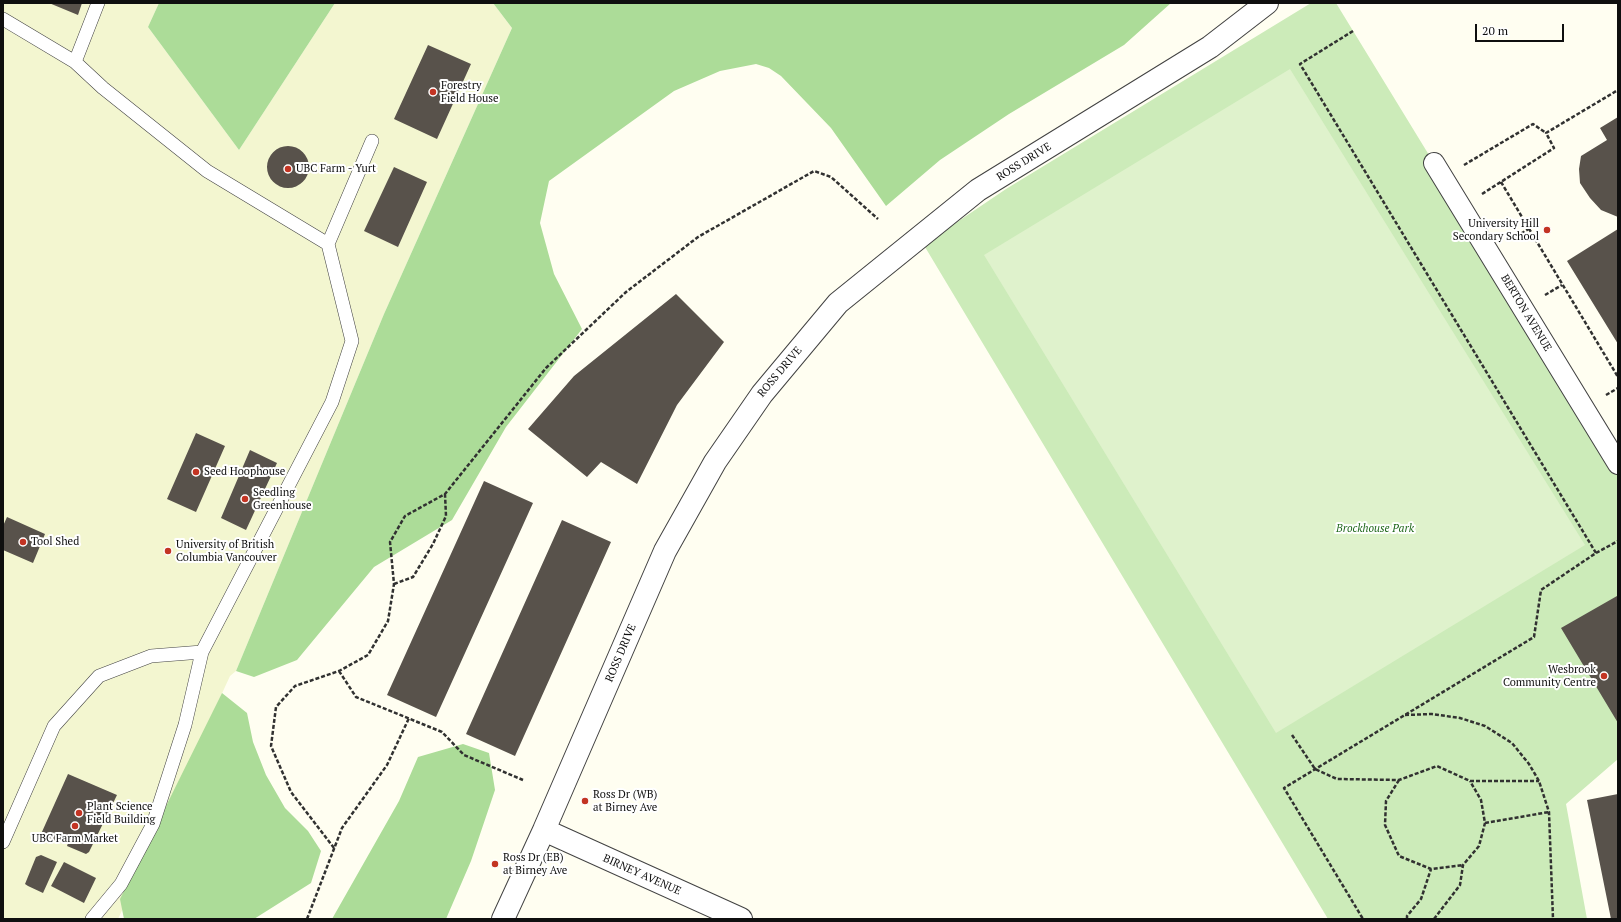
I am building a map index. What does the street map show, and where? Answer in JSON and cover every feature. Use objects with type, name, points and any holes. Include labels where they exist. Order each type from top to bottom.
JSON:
[{"type":"street","name":"ROSS DRIVE","points":[[503,919],[544,830],[665,551],[715,462],[762,394],[838,304],[978,190],[1210,47],[1267,3]]},
{"type":"street","name":"BERTON AVENUE","points":[[1439,170],[1618,464]]},
{"type":"street","name":"BIRNEY AVENUE","points":[[544,830],[741,919]]},
{"type":"lane","points":[[75,62],[98,3]]},
{"type":"lane","points":[[3,20],[75,62],[103,88],[207,171],[328,244]]},
{"type":"lane","points":[[92,919],[121,884],[153,824],[185,725],[202,652],[332,402],[352,341],[328,244],[372,141]]},
{"type":"lane","points":[[3,842],[54,726],[99,676],[151,656],[202,652]]},
{"type":"path","points":[[1353,31],[1300,64],[1596,553]]},
{"type":"path","points":[[1546,133],[1618,90]]},
{"type":"path","points":[[1439,170],[1533,124],[1546,133],[1554,148],[1501,182],[1618,377]]},
{"type":"path","points":[[334,848],[291,792],[271,746],[276,707],[295,686],[339,671],[368,655],[388,621],[394,584],[390,542],[405,516],[445,494],[546,368],[626,292],[698,237],[814,171],[831,177],[878,218]]},
{"type":"path","points":[[394,584],[413,577],[433,544],[446,516],[445,494]]},
{"type":"path","points":[[1363,919],[1284,788],[1534,638],[1541,590],[1596,553],[1618,541]]},
{"type":"path","points":[[339,671],[356,697],[442,732],[464,755],[523,780]]},
{"type":"path","points":[[1405,715],[1432,714],[1460,718],[1485,726],[1512,743],[1529,764],[1539,781],[1549,812],[1553,919]]},
{"type":"path","points":[[307,919],[342,828],[387,765],[409,718]]},
{"type":"path","points":[[1292,735],[1315,769],[1337,779],[1399,780],[1437,766],[1470,781],[1539,781]]},
{"type":"path","points":[[1399,780],[1386,801],[1385,825],[1399,856],[1431,869],[1463,865]]},
{"type":"path","points":[[1434,919],[1460,885],[1463,865],[1479,846],[1484,823],[1481,800],[1470,781]]},
{"type":"path","points":[[1484,823],[1549,812]]},
{"type":"path","points":[[1406,919],[1421,899],[1431,869]]},
{"type":"green space","name":"University of British Columbia Vancouver","points":[[3,3],[159,3],[148,27],[239,150],[335,3],[493,3],[512,28],[384,314],[236,671],[230,676],[118,919],[3,919]]},
{"type":"green space","points":[[159,3],[335,3],[239,150],[148,27]]},
{"type":"green space","points":[[493,3],[1171,3],[1124,45],[1009,114],[940,160],[886,206],[831,128],[781,76],[769,68],[756,64],[720,71],[674,91],[549,181],[540,223],[554,274],[582,329],[506,427],[452,520],[374,567],[297,660],[254,677],[236,671],[384,314],[512,28]]},
{"type":"green space","name":"Brockhouse Park","points":[[1311,3],[1336,3],[1618,464],[1618,759],[1566,804],[1587,919],[1328,919],[925,247],[941,233],[1006,189]]},
{"type":"green space","points":[[1290,69],[1585,545],[1276,733],[984,255]]},
{"type":"green space","points":[[222,693],[247,713],[253,742],[266,775],[285,808],[308,831],[321,851],[311,883],[254,919],[124,919],[120,899]]},
{"type":"green space","points":[[463,744],[489,753],[495,790],[471,861],[446,919],[332,919],[399,801],[418,757]]},
{"type":"building","points":[[49,3],[82,3],[78,15]]},
{"type":"building","name":"Forestry Field House","points":[[428,45],[471,64],[437,139],[394,119]]},
{"type":"building","points":[[1618,117],[1618,217],[1601,210],[1590,198],[1580,183],[1579,169],[1581,156],[1607,140],[1600,128]]},
{"type":"building","name":"UBC Farm - Yurt","points":[[284,146],[292,146],[300,149],[306,155],[309,167],[306,179],[300,185],[292,188],[284,188],[276,185],[270,179],[267,171],[267,163],[270,155],[276,149]]},
{"type":"building","points":[[394,167],[427,182],[398,247],[364,231]]},
{"type":"building","points":[[1618,229],[1618,344],[1567,261]]},
{"type":"building","points":[[676,294],[724,342],[677,405],[637,484],[601,462],[587,477],[528,429],[574,376]]},
{"type":"building","name":"Seed Hoophouse","points":[[196,433],[225,446],[196,512],[167,499]]},
{"type":"building","name":"Seedling Greenhouse","points":[[250,450],[277,463],[246,530],[221,518]]},
{"type":"building","points":[[484,481],[533,503],[436,717],[387,695]]},
{"type":"building","name":"Tool Shed","points":[[7,517],[45,534],[33,563],[3,550],[3,526]]},
{"type":"building","points":[[562,520],[611,542],[515,756],[466,734]]},
{"type":"building","name":"Wesbrook Community Centre","points":[[1617,596],[1618,599],[1618,723],[1561,628]]},
{"type":"building","name":"Plant Science Field Building","points":[[68,774],[117,795],[89,852],[86,854],[67,846],[68,843],[61,840],[60,843],[41,834]]},
{"type":"building","points":[[1618,794],[1618,919],[1611,919],[1587,800]]},
{"type":"building","points":[[41,855],[57,862],[43,893],[25,884],[36,857]]},
{"type":"building","points":[[64,862],[96,878],[84,903],[51,886]]},
{"type":"place","name":"Forestry Field House","points":[[433,92]]},
{"type":"place","name":"UBC Farm - Yurt","points":[[288,169]]},
{"type":"place","name":"University Hill Secondary School","points":[[1547,230]]},
{"type":"place","name":"Seed Hoophouse","points":[[196,472]]},
{"type":"place","name":"Seedling Greenhouse","points":[[245,499]]},
{"type":"place","name":"Tool Shed","points":[[23,542]]},
{"type":"place","name":"University of British Columbia Vancouver","points":[[168,551]]},
{"type":"place","name":"Wesbrook Community Centre","points":[[1604,676]]},
{"type":"place","name":"Ross Dr (WB) at Birney Ave","points":[[585,801]]},
{"type":"place","name":"Plant Science Field Building","points":[[79,813]]},
{"type":"place","name":"UBC Farm Market","points":[[75,826]]},
{"type":"place","name":"Ross Dr (EB) at Birney Ave","points":[[495,864]]}]
